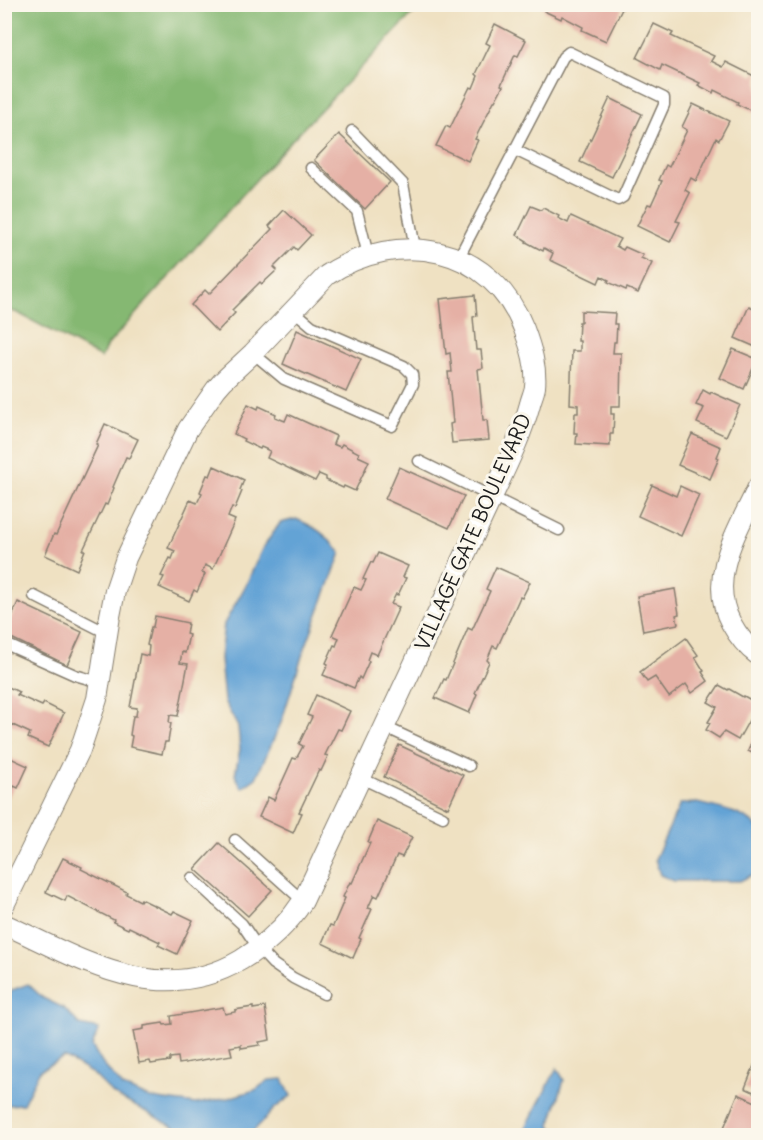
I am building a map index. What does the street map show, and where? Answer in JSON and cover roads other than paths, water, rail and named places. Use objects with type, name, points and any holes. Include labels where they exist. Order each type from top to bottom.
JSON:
[{"type":"street","name":"VILLAGE GATE BOULEVARD","points":[[4,905],[80,750],[96,699],[115,591],[126,558],[188,429],[216,389],[327,275],[342,265],[368,255],[415,248],[458,260],[481,271],[509,300],[528,340],[535,362],[535,387],[527,415],[518,442],[385,727],[303,901],[292,918],[279,933],[259,949],[230,966],[205,975],[176,981],[154,981],[100,968],[4,924]]},
{"type":"street","points":[[759,486],[726,558],[722,576],[722,596],[727,616],[737,634],[752,651],[759,655]]},
{"type":"lane","points":[[458,260],[563,57],[569,52],[664,98],[664,105],[623,196],[618,200],[515,150]]},
{"type":"lane","points":[[352,131],[403,184],[415,248]]},
{"type":"lane","points":[[311,168],[357,211],[368,255]]},
{"type":"lane","points":[[253,353],[284,379],[392,426],[412,384],[412,374],[404,366],[312,326],[292,310]]},
{"type":"lane","points":[[419,461],[560,530]]},
{"type":"lane","points":[[34,596],[107,633]]},
{"type":"lane","points":[[10,646],[75,675],[99,682]]},
{"type":"lane","points":[[385,727],[469,766]]},
{"type":"lane","points":[[361,778],[444,817]]},
{"type":"lane","points":[[235,840],[303,901]]},
{"type":"lane","points":[[192,878],[242,924],[259,949],[273,964],[293,978],[324,994]]},
{"type":"water","points":[[296,519],[321,533],[341,553],[302,656],[281,723],[256,778],[242,788],[235,775],[240,749],[238,727],[224,701],[220,658],[224,624],[246,585],[262,549],[280,523]]},
{"type":"water","points":[[697,803],[738,814],[758,828],[758,872],[740,881],[674,881],[660,875],[655,859],[680,804]]},
{"type":"water","points":[[28,984],[43,998],[64,1008],[80,1025],[99,1029],[92,1046],[102,1063],[123,1087],[150,1098],[196,1104],[228,1098],[255,1090],[269,1080],[283,1079],[291,1096],[274,1109],[250,1135],[188,1135],[114,1095],[93,1074],[64,1057],[40,1070],[23,1104],[8,1105],[4,1099],[5,1005],[12,990]]},
{"type":"water","points":[[557,1068],[564,1080],[550,1126],[561,1135],[522,1135]]}]
